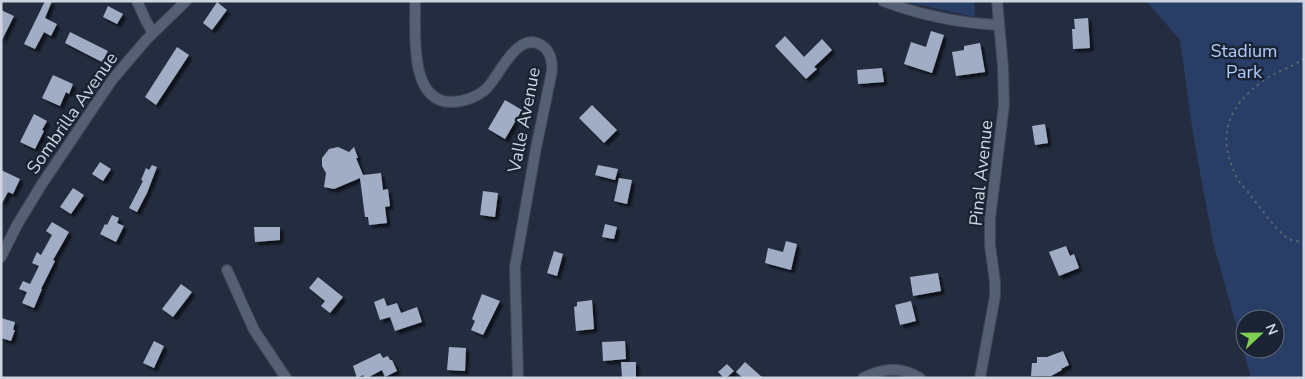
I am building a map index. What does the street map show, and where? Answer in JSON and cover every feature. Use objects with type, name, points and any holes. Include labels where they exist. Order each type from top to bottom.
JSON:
[{"type":"street","points":[[137,1],[153,33]]},
{"type":"street","name":"Sombrilla Avenue","points":[[1,257],[17,225],[42,184],[112,80],[153,33],[186,1]]},
{"type":"street","name":"Valle Avenue","points":[[416,1],[416,60],[419,74],[426,88],[446,102],[465,100],[476,96],[487,88],[511,54],[525,44],[538,43],[544,47],[552,59],[552,72],[515,266],[518,378]]},
{"type":"street","points":[[883,1],[915,12],[943,18],[977,24],[998,25]]},
{"type":"street","name":"Pinal Avenue","points":[[980,378],[995,296],[990,245],[990,220],[1005,86],[997,1]]},
{"type":"street","points":[[227,270],[254,330],[286,378]]},
{"type":"street","points":[[863,378],[892,368],[903,370],[920,378]]},
{"type":"path","points":[[1304,58],[1286,70],[1265,79],[1240,101],[1230,119],[1226,133],[1226,150],[1238,179],[1272,223],[1288,238],[1304,242]]},
{"type":"green space","points":[[905,1],[974,1],[975,17],[907,2]]},
{"type":"green space","name":"Stadium Park","points":[[1146,1],[1304,1],[1304,378],[1251,378],[1246,359],[1285,359],[1285,309],[1235,309],[1235,321],[1213,242],[1193,134],[1180,40]]},
{"type":"building","points":[[45,1],[52,1],[45,18],[57,24],[51,36],[44,32],[35,49],[24,44]]},
{"type":"building","points":[[217,2],[227,10],[212,30],[203,23]]},
{"type":"building","points":[[108,6],[123,14],[117,24],[103,17]]},
{"type":"building","points":[[1,10],[14,16],[1,42]]},
{"type":"building","points":[[1088,18],[1090,48],[1073,49],[1072,29],[1075,29],[1074,19]]},
{"type":"building","points":[[931,31],[944,35],[932,73],[904,64],[911,42],[926,47]]},
{"type":"building","points":[[70,32],[108,51],[102,62],[65,43]]},
{"type":"building","points":[[785,36],[804,57],[822,39],[832,50],[814,67],[817,69],[806,79],[775,46]]},
{"type":"building","points":[[980,43],[985,72],[956,76],[952,52],[964,50],[964,46]]},
{"type":"building","points":[[177,47],[189,55],[156,105],[145,97]]},
{"type":"building","points":[[882,68],[884,82],[858,84],[857,70]]},
{"type":"building","points":[[53,75],[73,84],[69,94],[66,92],[60,106],[42,98]]},
{"type":"building","points":[[505,100],[522,110],[505,139],[488,129]]},
{"type":"building","points":[[592,105],[617,130],[604,143],[579,118]]},
{"type":"building","points":[[34,114],[47,121],[35,149],[20,142]]},
{"type":"building","points":[[1045,124],[1048,143],[1035,145],[1032,126]]},
{"type":"building","points":[[338,147],[349,152],[354,147],[363,175],[381,173],[383,190],[388,189],[390,206],[385,207],[387,223],[369,225],[368,217],[365,217],[360,178],[334,189],[324,187],[326,173],[322,166],[322,158],[329,149]]},
{"type":"building","points":[[100,162],[111,169],[103,181],[92,174]]},
{"type":"building","points":[[152,165],[157,167],[137,212],[129,208],[143,181],[141,180],[146,168],[149,170]]},
{"type":"building","points":[[598,165],[618,169],[615,180],[595,175]]},
{"type":"building","points":[[1,170],[20,179],[13,194],[8,192],[1,205]]},
{"type":"building","points":[[619,178],[632,180],[627,204],[614,201]]},
{"type":"building","points":[[73,188],[84,195],[71,214],[60,207]]},
{"type":"building","points":[[483,191],[498,193],[495,217],[480,215]]},
{"type":"building","points":[[112,215],[119,218],[117,223],[124,226],[116,242],[100,234]]},
{"type":"building","points":[[52,222],[69,232],[53,260],[55,261],[34,308],[22,303],[27,292],[19,289],[23,281],[30,284],[39,266],[32,263],[37,252],[41,255],[52,235],[46,231]]},
{"type":"building","points":[[605,224],[617,227],[614,239],[602,237]]},
{"type":"building","points":[[254,227],[280,227],[280,240],[255,242]]},
{"type":"building","points":[[786,241],[797,244],[791,270],[765,263],[768,248],[783,252]]},
{"type":"building","points":[[1066,246],[1070,256],[1074,254],[1079,268],[1059,276],[1049,252]]},
{"type":"building","points":[[554,251],[563,254],[557,276],[547,273]]},
{"type":"building","points":[[938,273],[941,291],[913,296],[910,277]]},
{"type":"building","points":[[318,277],[343,297],[330,313],[321,306],[325,301],[309,288]]},
{"type":"building","points":[[181,284],[192,292],[173,317],[162,309]]},
{"type":"building","points":[[482,294],[500,301],[483,335],[471,330],[475,321],[472,319]]},
{"type":"building","points":[[384,298],[387,306],[397,303],[401,313],[417,307],[422,322],[395,331],[390,317],[380,320],[374,302]]},
{"type":"building","points":[[592,300],[594,329],[576,331],[574,307],[577,306],[577,302]]},
{"type":"building","points":[[911,301],[916,321],[900,325],[895,305]]},
{"type":"building","points":[[1,318],[15,322],[13,330],[15,330],[11,341],[1,338]]},
{"type":"building","points":[[154,341],[164,346],[154,368],[143,363]]},
{"type":"building","points":[[625,341],[626,359],[603,361],[602,342]]},
{"type":"building","points":[[449,347],[466,348],[465,371],[447,370]]},
{"type":"building","points":[[1063,351],[1069,365],[1051,376],[1031,376],[1032,363],[1037,363],[1037,357],[1047,357]]},
{"type":"building","points":[[380,353],[383,358],[388,356],[392,360],[397,371],[385,377],[382,370],[367,378],[363,375],[357,378],[353,366]]},
{"type":"building","points":[[621,362],[636,362],[636,378],[622,378]]},
{"type":"building","points":[[745,362],[763,378],[743,378],[736,372]]},
{"type":"building","points":[[727,364],[734,371],[724,378],[718,372]]}]
